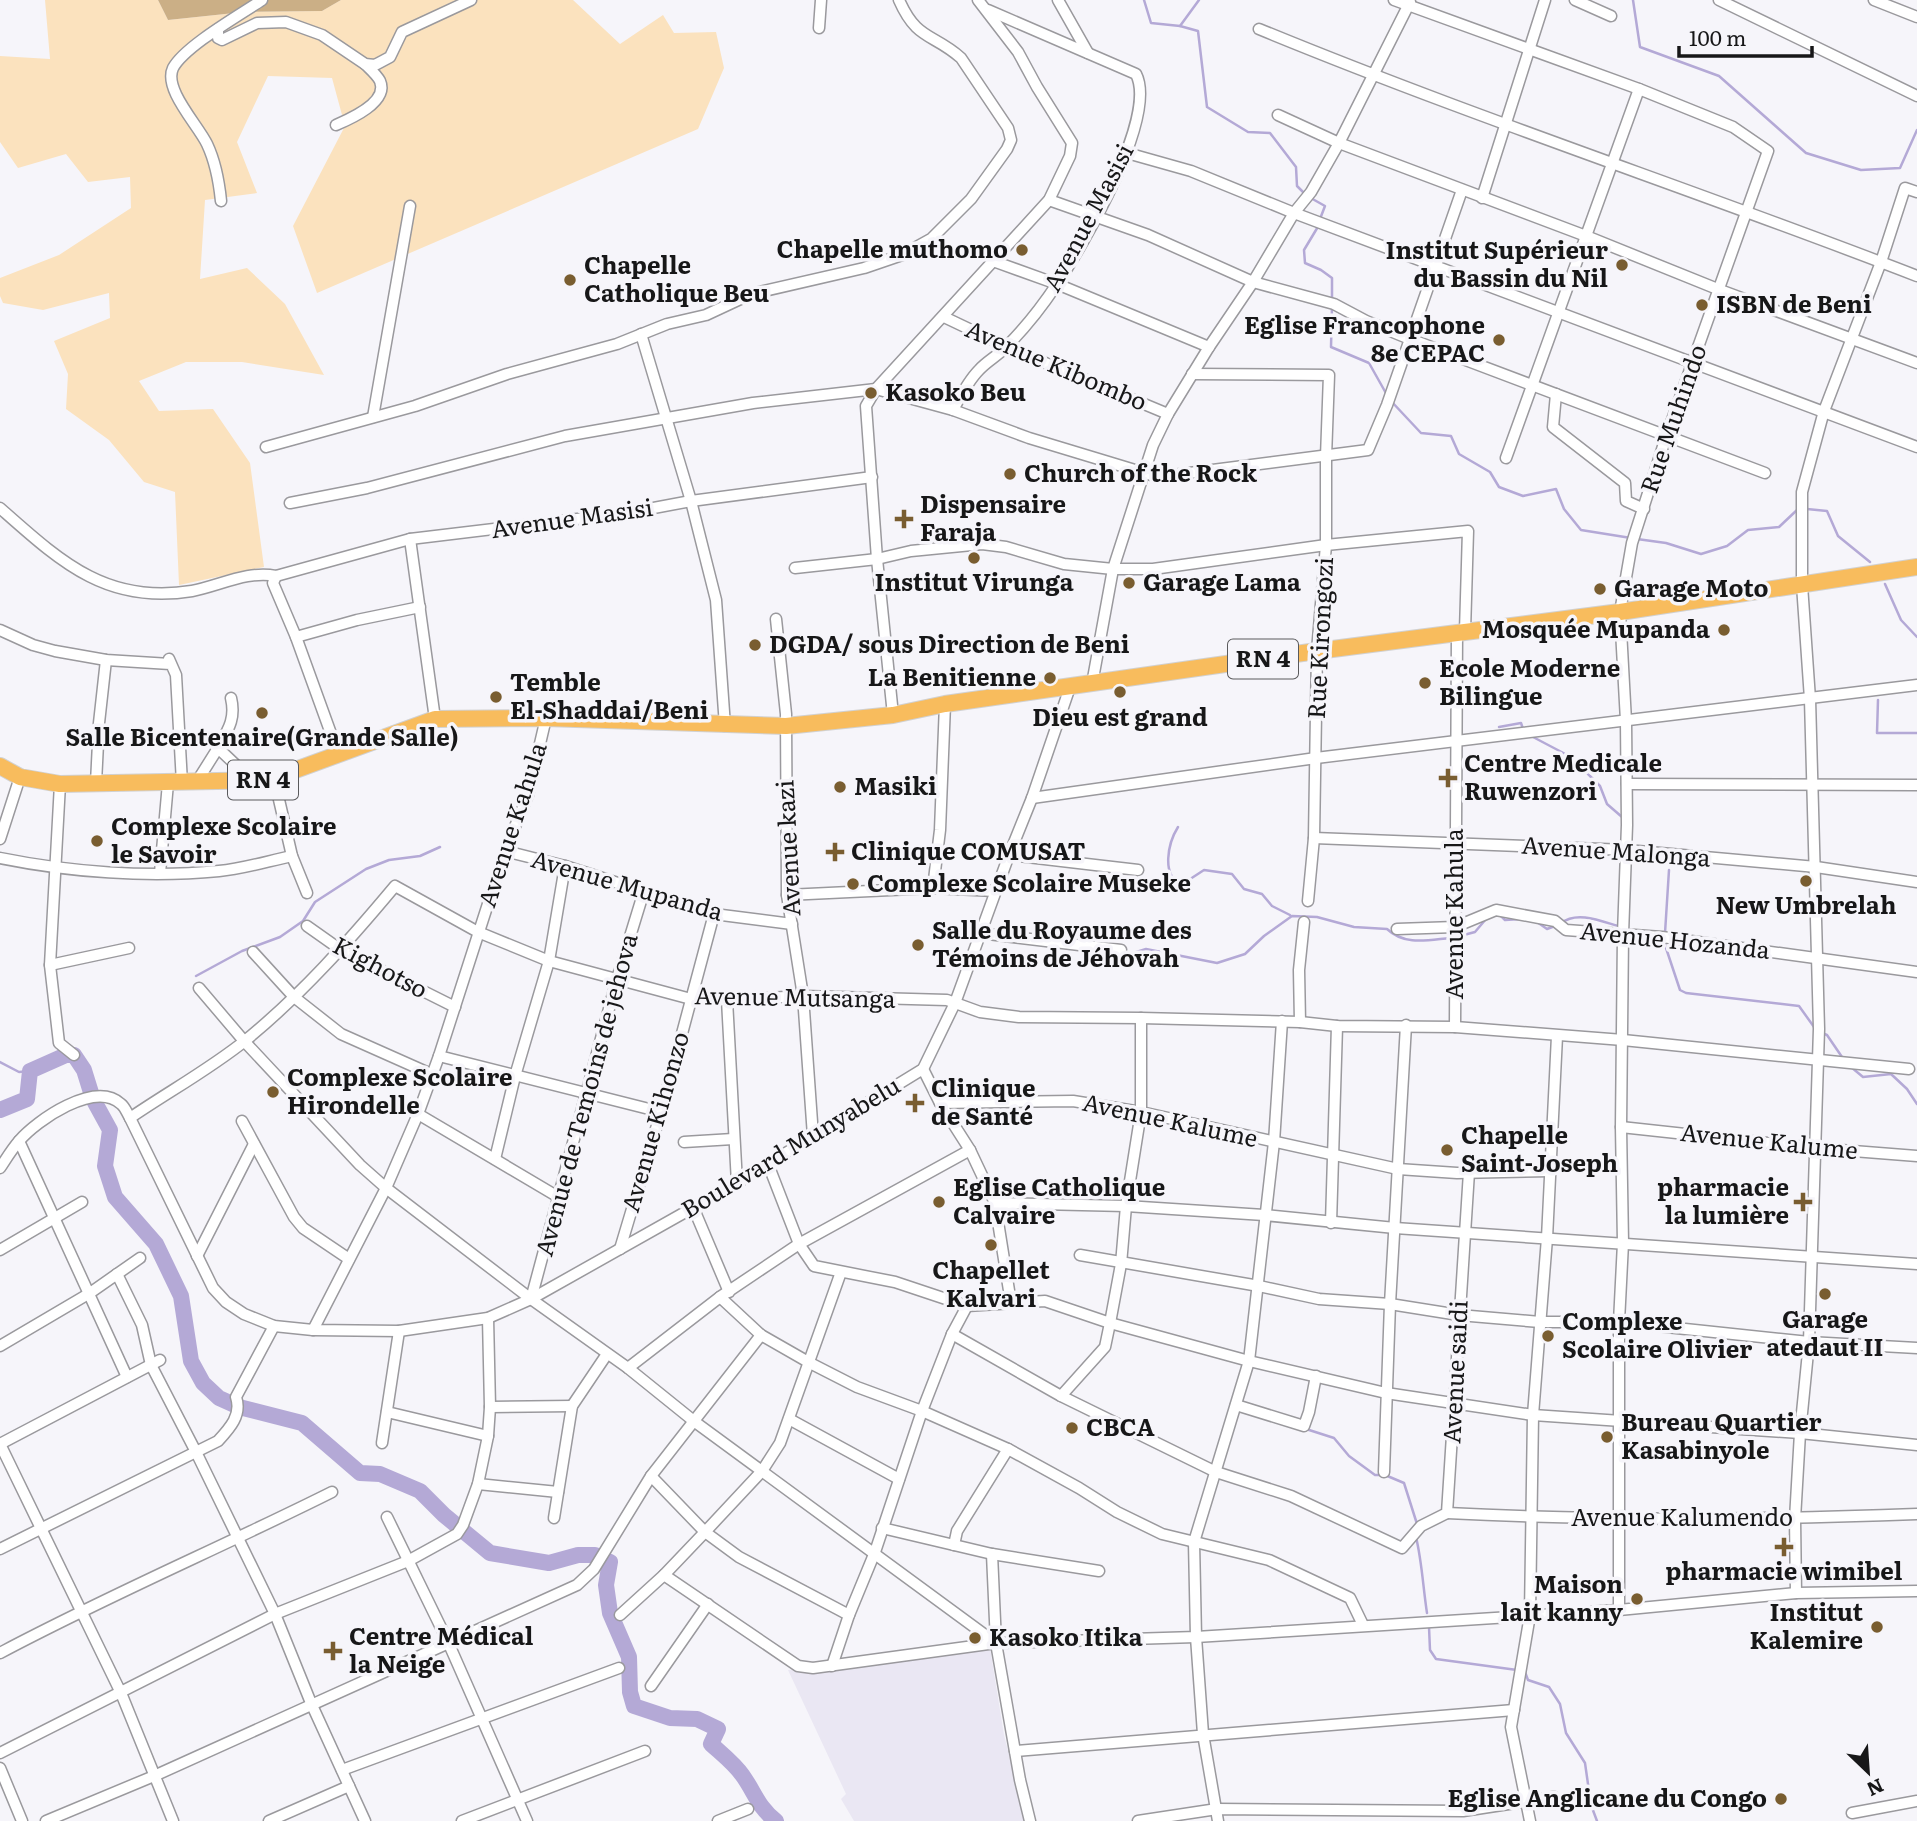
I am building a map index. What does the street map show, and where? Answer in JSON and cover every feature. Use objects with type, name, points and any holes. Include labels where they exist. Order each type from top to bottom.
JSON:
[{"type":"highway","name":"RN 4","points":[[0,766],[20,777],[60,785],[271,779],[435,719],[546,718],[786,726],[893,715],[945,704],[1317,651],[1620,612],[1917,568]]},
{"type":"street","points":[[221,201],[218,174],[206,143],[172,85],[172,71],[178,61],[218,29],[262,0]]},
{"type":"street","points":[[365,64],[375,65],[390,57],[402,32],[471,0]]},
{"type":"street","points":[[819,28],[821,0]]},
{"type":"street","points":[[266,447],[415,406],[507,374],[617,344],[667,324],[706,315],[751,294],[864,268],[902,255],[931,239],[971,199],[1000,162],[1011,140],[1009,128],[961,58],[953,50],[920,33],[899,0]]},
{"type":"street","points":[[1058,0],[1088,52]]},
{"type":"street","points":[[1394,0],[1409,3],[1529,51],[1639,89],[1506,458]]},
{"type":"street","points":[[1482,198],[1545,0]]},
{"type":"street","points":[[1575,0],[1611,16]]},
{"type":"street","points":[[1719,0],[1917,96]]},
{"type":"street","points":[[1874,0],[1917,17]]},
{"type":"street","points":[[1092,684],[1113,569],[1153,444],[1192,373],[1254,282],[1339,143],[1409,3]]},
{"type":"street","name":"Avenue Masisi","points":[[953,411],[978,371],[1007,347],[1057,284],[1095,218],[1127,153],[1137,123],[1139,79],[1136,74],[981,4]]},
{"type":"street","name":"Avenue Masisi","points":[[893,715],[877,559],[866,406],[877,389],[1049,200],[1070,156],[1072,143],[1018,52],[981,4]]},
{"type":"street","points":[[218,29],[218,38],[222,40],[257,23],[286,22],[322,35],[365,64],[379,78],[382,85],[380,92],[365,110],[336,125]]},
{"type":"street","points":[[1259,29],[1372,76],[1917,276]]},
{"type":"street","name":"Rue Muhindo","points":[[1619,1610],[1623,929],[1627,850],[1626,721],[1620,612],[1634,539],[1666,437],[1768,151],[1733,127],[1639,89]]},
{"type":"street","points":[[1278,115],[1339,143],[1917,363]]},
{"type":"street","points":[[1127,153],[1191,171],[1294,213],[1917,447]]},
{"type":"street","points":[[1796,1592],[1795,1519],[1800,1433],[1810,1342],[1819,1060],[1810,699],[1802,586],[1802,492],[1824,411],[1881,262],[1905,188],[1917,192]]},
{"type":"street","points":[[290,503],[367,488],[565,436],[792,398],[877,389],[1158,477],[1368,450],[1387,405],[1462,190]]},
{"type":"street","points":[[1049,200],[1148,235],[1254,282],[1330,303],[1409,339],[1765,473]]},
{"type":"street","points":[[373,417],[410,206]]},
{"type":"street","points":[[993,261],[1057,284],[1209,347]]},
{"type":"street","name":"Avenue Kibombo","points":[[944,317],[1007,347],[1168,414]]},
{"type":"street","points":[[641,334],[691,501],[716,600],[725,726]]},
{"type":"street","name":"Rue Kirongozi","points":[[1192,373],[1329,375],[1326,545],[1317,651],[1314,838],[1308,901]]},
{"type":"street","points":[[1556,394],[1553,427],[1625,483],[1626,501],[1644,509]]},
{"type":"street","name":"Avenue Masisi","points":[[0,508],[82,573],[103,584],[156,594],[194,590],[263,573],[275,576],[411,539],[627,513],[691,501],[872,477]]},
{"type":"street","name":"Avenue Kahula","points":[[1326,545],[1468,531],[1455,740],[1455,1027]]},
{"type":"street","points":[[411,539],[435,719]]},
{"type":"street","points":[[795,568],[982,544],[1006,547],[1064,564],[1113,569],[1153,569],[1326,545]]},
{"type":"street","points":[[275,576],[273,583],[296,636],[338,753]]},
{"type":"street","points":[[296,636],[420,607]]},
{"type":"street","name":"Avenue kazi","points":[[776,619],[786,714],[787,895],[803,996],[813,1136]]},
{"type":"street","points":[[0,630],[33,645],[106,660],[170,664],[169,659],[176,675],[182,783],[160,873]]},
{"type":"street","points":[[96,783],[106,660]]},
{"type":"street","points":[[1032,798],[1455,740],[1917,685]]},
{"type":"street","name":"Boulevard Munyabelu","points":[[130,1118],[213,1288],[226,1302],[244,1314],[274,1326],[313,1330],[399,1331],[488,1318],[531,1299],[737,1183],[923,1069],[955,1003],[1032,798],[1070,687]]},
{"type":"street","points":[[182,783],[218,748],[232,723],[234,712],[231,698]]},
{"type":"street","points":[[933,888],[940,830],[945,704]]},
{"type":"street","name":"Avenue Kahula","points":[[313,1330],[386,1188],[418,1114],[505,851],[528,795],[546,718]]},
{"type":"street","points":[[218,748],[239,767],[271,779],[292,856],[307,893]]},
{"type":"street","points":[[0,839],[20,777]]},
{"type":"street","points":[[1627,784],[1917,785]]},
{"type":"street","points":[[60,785],[50,965],[59,1043],[74,1055]]},
{"type":"street","name":"Avenue Malonga","points":[[1314,838],[1627,850],[1816,867],[1917,882]]},
{"type":"street","name":"Avenue Mupanda","points":[[505,851],[565,866],[715,914],[792,924]]},
{"type":"street","points":[[1009,855],[1138,870]]},
{"type":"street","points":[[0,858],[54,869],[160,873],[220,871],[292,856]]},
{"type":"street","points":[[495,1159],[515,1076],[549,961],[565,866]]},
{"type":"street","name":"Avenue Mutsanga","points":[[341,950],[394,886],[478,932],[549,961],[691,999],[803,996],[947,1000],[980,1012],[1019,1017],[1141,1017],[1282,1021],[1337,1026],[1455,1027],[1622,1040],[1909,1069]]},
{"type":"street","points":[[787,895],[933,888],[995,891]]},
{"type":"street","name":"Avenue de Temoins de jehova","points":[[531,1299],[617,979],[644,891]]},
{"type":"street","name":"Avenue Hozanda","points":[[1397,929],[1456,934],[1496,910],[1555,921],[1566,930],[1623,929],[1917,972]]},
{"type":"street","name":"Avenue Kihonzo","points":[[620,1249],[715,914]]},
{"type":"street","points":[[1300,1022],[1299,970],[1304,922]]},
{"type":"street","name":"Kighotso","points":[[307,926],[341,950],[455,1007]]},
{"type":"street","points":[[980,933],[1121,950]]},
{"type":"street","points":[[50,965],[129,948]]},
{"type":"street","points":[[0,1168],[19,1141],[48,1115],[86,1099],[99,1096],[113,1099],[121,1104],[130,1118],[244,1041],[294,998],[341,950]]},
{"type":"street","points":[[253,952],[294,998],[341,1034],[431,1074]]},
{"type":"street","points":[[199,988],[244,1041],[360,1165],[386,1188],[531,1299],[628,1368],[695,1422],[996,1643]]},
{"type":"street","points":[[727,1000],[737,1183]]},
{"type":"street","points":[[1061,1396],[1105,1347],[1110,1324],[1121,1264],[1126,1206],[1141,1112],[1141,1017]]},
{"type":"street","points":[[1218,1821],[1203,1734],[1196,1637],[1194,1542],[1248,1361],[1274,1142],[1282,1021]]},
{"type":"street","points":[[1384,1472],[1390,1304],[1406,1025]]},
{"type":"street","points":[[1331,1223],[1337,1026]]},
{"type":"street","points":[[1530,1821],[1511,1727],[1530,1615],[1533,1415],[1547,1238],[1557,1036]]},
{"type":"street","points":[[439,1056],[661,1112]]},
{"type":"street","points":[[923,1069],[940,1103],[970,1150],[995,1203],[1011,1303]]},
{"type":"street","name":"Avenue Kalume","points":[[940,1103],[1073,1101],[1141,1112],[1398,1168],[1469,1172],[1550,1171]]},
{"type":"street","points":[[418,1114],[560,1198]]},
{"type":"street","points":[[242,1121],[294,1217],[303,1228],[349,1259]]},
{"type":"street","name":"Avenue Kalume","points":[[1621,1127],[1917,1156]]},
{"type":"street","points":[[684,1142],[733,1139]]},
{"type":"street","points":[[19,1141],[127,1377]]},
{"type":"street","points":[[197,1256],[254,1144]]},
{"type":"street","points":[[628,1368],[724,1295],[799,1244],[970,1150]]},
{"type":"street","points":[[768,1164],[799,1244],[814,1266],[895,1282],[967,1306],[1045,1301],[1110,1324],[1248,1361],[1386,1393],[1533,1415],[1800,1433],[1917,1445]]},
{"type":"street","name":"Avenue saidi","points":[[1447,1514],[1469,1172]]},
{"type":"street","points":[[0,1250],[82,1202]]},
{"type":"street","points":[[995,1203],[1126,1206],[1265,1215],[1395,1228],[1917,1264]]},
{"type":"street","points":[[693,1208],[724,1295],[761,1335],[858,1387],[922,1411],[1008,1449],[1117,1512],[1162,1534],[1269,1560],[1350,1598],[1363,1625]]},
{"type":"street","points":[[1080,1255],[1319,1299],[1390,1304],[1458,1315],[1540,1322],[1619,1322],[1810,1342],[1917,1348]]},
{"type":"street","points":[[0,1346],[90,1293],[140,1258]]},
{"type":"street","points":[[620,1615],[664,1575],[762,1471],[780,1443],[841,1272]]},
{"type":"street","points":[[117,1274],[142,1325],[155,1363],[196,1452],[275,1614],[311,1703],[365,1821]]},
{"type":"street","points":[[832,1666],[875,1552],[922,1411],[952,1334],[967,1306]]},
{"type":"street","points":[[0,1753],[275,1614],[408,1561],[460,1529],[478,1484],[488,1436],[488,1318]]},
{"type":"street","points":[[0,1549],[218,1441],[232,1425],[239,1406],[236,1397],[274,1326]]},
{"type":"street","points":[[382,1443],[399,1331]]},
{"type":"street","points":[[952,1334],[1061,1396],[1216,1472],[1291,1496],[1402,1548],[1421,1526],[1447,1514]]},
{"type":"street","points":[[46,1821],[154,1776],[577,1585],[594,1569],[651,1476],[761,1335]]},
{"type":"street","points":[[554,1518],[572,1406],[607,1354]]},
{"type":"street","points":[[155,1363],[0,1444],[121,1693],[173,1821]]},
{"type":"street","points":[[1236,1405],[1304,1426],[1316,1376]]},
{"type":"street","points":[[490,1407],[572,1406]]},
{"type":"street","points":[[387,1412],[488,1436]]},
{"type":"street","points":[[789,1419],[899,1479]]},
{"type":"street","points":[[954,1545],[957,1531],[1008,1449]]},
{"type":"street","points":[[651,1476],[705,1532],[739,1557],[849,1615]]},
{"type":"street","points":[[478,1484],[558,1492]]},
{"type":"street","points":[[0,1653],[80,1610],[239,1538],[332,1492]]},
{"type":"street","name":"Avenue Kalumendo","points":[[1447,1514],[1795,1519],[1917,1514]]},
{"type":"street","points":[[387,1517],[448,1642],[527,1821]]},
{"type":"street","points":[[882,1528],[992,1554],[1099,1571]]},
{"type":"street","points":[[992,1554],[996,1643],[1030,1821]]},
{"type":"street","points":[[664,1575],[799,1665],[813,1668],[996,1643],[1196,1637],[1619,1610],[1796,1592],[1917,1591]]},
{"type":"street","points":[[651,1686],[708,1605]]},
{"type":"street","points":[[342,1770],[619,1668]]},
{"type":"street","points":[[1015,1751],[1514,1710]]},
{"type":"street","points":[[462,1821],[645,1751]]},
{"type":"street","points":[[0,1768],[22,1821]]},
{"type":"street","points":[[268,1821],[349,1786]]},
{"type":"street","points":[[1138,1821],[1217,1809],[1463,1811],[1554,1797]]},
{"type":"street","points":[[1852,1813],[1917,1801]]},
{"type":"street","points":[[718,1821],[748,1809]]},
{"type":"street","points":[[1300,1809],[1301,1821]]},
{"type":"shaded area","points":[[45,0],[158,0],[168,20],[244,12],[322,11],[341,0],[573,0],[620,44],[663,15],[674,33],[716,32],[724,68],[698,129],[317,293],[293,226],[345,126],[332,78],[268,76],[237,142],[257,193],[205,200],[200,279],[247,268],[285,304],[324,375],[242,362],[186,362],[139,381],[159,411],[213,409],[250,463],[264,567],[179,585],[175,492],[144,482],[109,440],[66,409],[68,374],[54,341],[110,318],[109,293],[43,310],[3,303],[0,296],[0,278],[59,255],[131,208],[130,177],[88,182],[66,154],[18,168],[0,142],[0,56],[50,59]]},
{"type":"shaded area","points":[[158,0],[341,0],[322,11],[244,12],[168,20]]},
{"type":"shaded area","points":[[990,1648],[1004,1735],[1026,1821],[854,1821],[841,1799],[846,1794],[788,1670]]},
{"type":"waterway","points":[[1144,0],[1151,23],[1198,31],[1207,107],[1248,132],[1270,133],[1296,167],[1297,186],[1304,193]]},
{"type":"waterway","points":[[1180,26],[1199,0]]},
{"type":"waterway","points":[[1633,0],[1640,47],[1719,76],[1806,153],[1861,170],[1900,168],[1917,130]]},
{"type":"waterway","points":[[1309,197],[1325,206],[1320,219]]},
{"type":"waterway","points":[[1319,225],[1304,250],[1305,263],[1332,278],[1332,300]]},
{"type":"waterway","points":[[1332,306],[1331,347],[1369,363],[1387,395]]},
{"type":"waterway","points":[[1391,401],[1421,433],[1451,436],[1459,454],[1490,472],[1499,487],[1523,496],[1556,489],[1564,509],[1581,530],[1631,538]]},
{"type":"waterway","points":[[1807,509],[1827,511],[1838,536],[1870,562]]},
{"type":"waterway","points":[[1637,539],[1666,543],[1701,554],[1727,546],[1748,530],[1779,527],[1797,510]]},
{"type":"waterway","points":[[1885,584],[1901,620],[1917,637]]},
{"type":"waterway","points":[[1878,700],[1877,733],[1917,733]]},
{"type":"waterway","points":[[1499,727],[1521,723],[1523,729]]},
{"type":"waterway","points":[[1533,737],[1571,757],[1600,786],[1607,804],[1622,817]]},
{"type":"waterway","points":[[1178,827],[1171,841],[1168,858],[1171,874],[1181,885],[1204,870],[1232,874],[1244,889],[1262,894],[1272,906],[1290,915]]},
{"type":"waterway","points":[[196,976],[242,951],[280,937],[303,921],[315,902],[366,869],[389,860],[420,856],[440,847]]},
{"type":"waterway","points":[[1665,933],[1669,870]]},
{"type":"waterway","points":[[1130,954],[1146,949],[1217,963],[1245,954],[1292,916],[1317,917],[1354,927],[1387,929],[1409,940],[1450,938]]},
{"type":"waterway","points":[[1501,916],[1505,920],[1521,919]]},
{"type":"waterway","points":[[1561,923],[1575,917],[1583,917],[1621,927]]},
{"type":"waterway","points":[[1460,936],[1475,932],[1486,919]]},
{"type":"waterway","points":[[1537,922],[1547,929],[1555,926]]},
{"type":"waterway","points":[[1665,940],[1680,990],[1686,993],[1799,1006],[1814,1027]]},
{"type":"waterway","points":[[1822,1033],[1827,1035],[1842,1057]]},
{"type":"waterway","points":[[0,1110],[27,1099],[30,1071],[66,1055],[74,1055],[84,1070],[93,1099],[110,1130],[105,1166],[115,1197],[156,1244],[181,1296],[191,1361],[203,1383],[219,1398],[239,1407],[302,1423],[360,1473],[380,1474],[420,1491],[490,1553],[549,1563],[578,1555],[595,1555],[610,1562],[606,1585],[610,1613],[629,1657],[630,1692],[634,1706],[670,1718],[697,1719],[718,1729],[711,1744],[740,1772],[761,1805],[776,1821]]},
{"type":"waterway","points":[[0,1062],[19,1072],[30,1071]]},
{"type":"waterway","points":[[1851,1067],[1863,1077],[1891,1074],[1907,1089],[1917,1104]]},
{"type":"waterway","points":[[1306,1429],[1334,1438],[1349,1456],[1375,1475],[1385,1475],[1404,1483],[1417,1524]]},
{"type":"waterway","points":[[1416,1537],[1427,1613]]},
{"type":"waterway","points":[[1429,1627],[1430,1650],[1436,1659],[1517,1670]]},
{"type":"waterway","points":[[1525,1672],[1528,1680],[1549,1687],[1560,1704],[1566,1733],[1585,1763],[1591,1805],[1597,1821]]},
{"type":"place","name":"Chapelle muthomo","points":[[1022,250]]},
{"type":"place","name":"Institut Supérieur du Bassin du Nil","points":[[1622,265]]},
{"type":"place","name":"Chapelle Catholique Beu","points":[[570,280]]},
{"type":"place","name":"ISBN de Beni","points":[[1702,305]]},
{"type":"place","name":"Eglise Francophone 8e CEPAC","points":[[1499,340]]},
{"type":"place","name":"Kasoko Beu","points":[[871,393]]},
{"type":"place","name":"Church of the Rock","points":[[1010,474]]},
{"type":"place","name":"Dispensaire Faraja","points":[[904,519]]},
{"type":"place","name":"Institut Virunga","points":[[974,558]]},
{"type":"place","name":"Garage Lama","points":[[1129,583]]},
{"type":"place","name":"Garage Moto","points":[[1600,589]]},
{"type":"place","name":"Mosquée Mupanda","points":[[1724,630]]},
{"type":"place","name":"DGDA/ sous Direction de Beni","points":[[755,645]]},
{"type":"place","name":"La Benitienne","points":[[1050,678]]},
{"type":"place","name":"Ecole Moderne Bilingue","points":[[1425,683]]},
{"type":"place","name":"Dieu est grand","points":[[1120,692]]},
{"type":"place","name":"Temble El-Shaddai/Beni","points":[[496,697]]},
{"type":"place","name":"Salle Bicentenaire(Grande Salle)","points":[[262,713]]},
{"type":"place","name":"Centre Medicale Ruwenzori","points":[[1448,778]]},
{"type":"place","name":"Masiki","points":[[840,787]]},
{"type":"place","name":"Complexe Scolaire le Savoir","points":[[97,841]]},
{"type":"place","name":"Clinique COMUSAT","points":[[835,852]]},
{"type":"place","name":"New Umbrelah","points":[[1806,881]]},
{"type":"place","name":"Complexe Scolaire Museke","points":[[853,884]]},
{"type":"place","name":"Salle du Royaume des Témoins de Jéhovah","points":[[918,945]]},
{"type":"place","name":"Complexe Scolaire Hirondelle","points":[[273,1092]]},
{"type":"place","name":"Clinique de Santé","points":[[915,1103]]},
{"type":"place","name":"Chapelle Saint-Joseph","points":[[1447,1150]]},
{"type":"place","name":"Eglise Catholique Calvaire","points":[[939,1202]]},
{"type":"place","name":"pharmacie la lumière","points":[[1803,1202]]},
{"type":"place","name":"Chapellet Kalvari","points":[[991,1245]]},
{"type":"place","name":"Garage atedaut II","points":[[1825,1294]]},
{"type":"place","name":"Complexe Scolaire Olivier","points":[[1548,1336]]},
{"type":"place","name":"CBCA","points":[[1072,1428]]},
{"type":"place","name":"Bureau Quartier Kasabinyole","points":[[1607,1437]]},
{"type":"place","name":"pharmacie wimibel","points":[[1784,1547]]},
{"type":"place","name":"Maison lait kanny","points":[[1637,1599]]},
{"type":"place","name":"Institut Kalemire","points":[[1877,1627]]},
{"type":"place","name":"Kasoko Itika","points":[[975,1638]]},
{"type":"place","name":"Centre Médical la Neige","points":[[333,1651]]},
{"type":"place","name":"Eglise Anglicane du Congo","points":[[1781,1799]]}]
